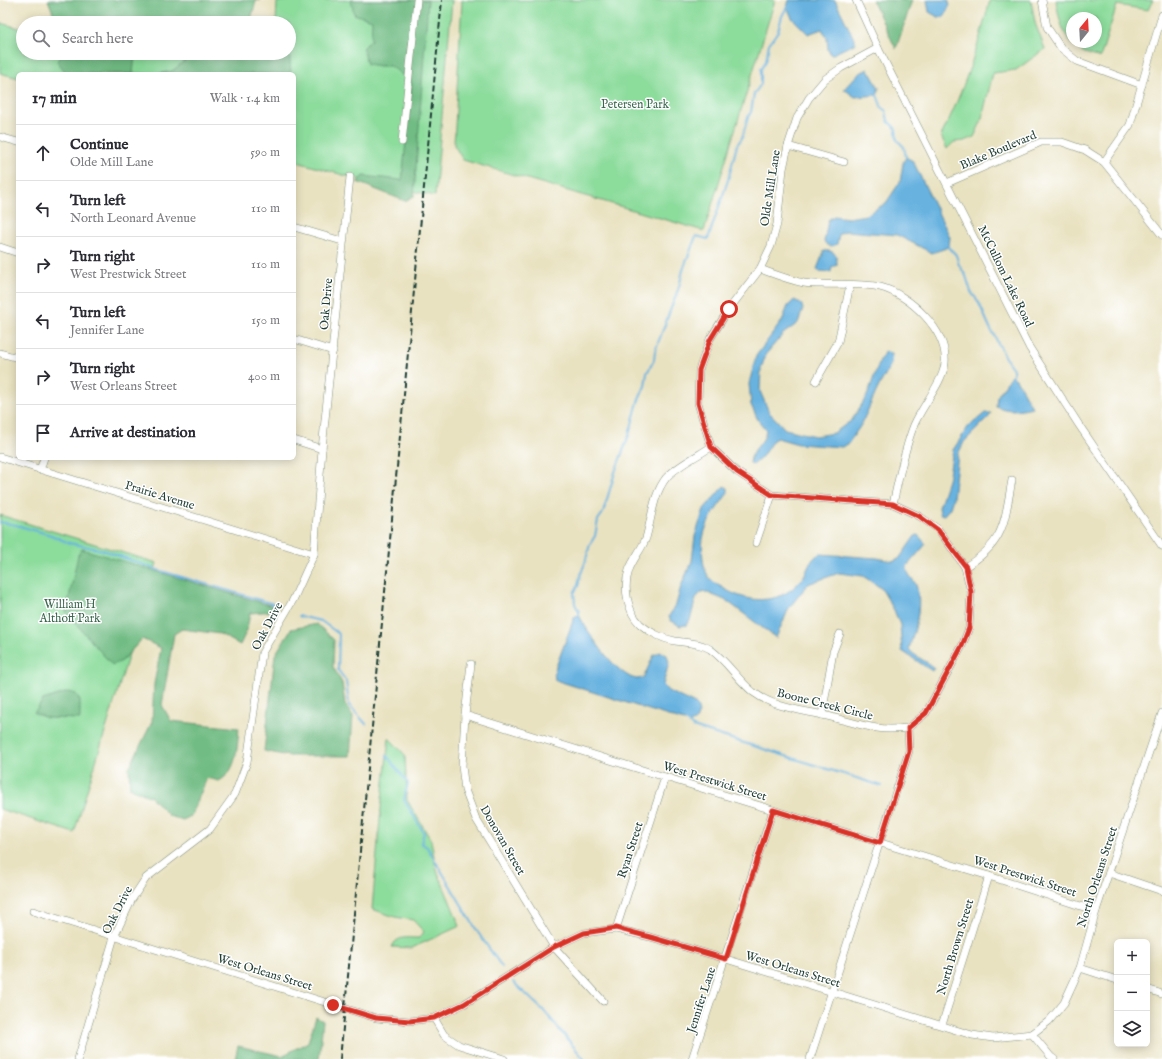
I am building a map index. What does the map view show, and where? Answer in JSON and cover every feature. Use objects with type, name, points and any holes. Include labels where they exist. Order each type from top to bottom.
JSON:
[{"type":"street","points":[[402,142],[417,0]]},
{"type":"street","name":"McCullom Lake Road","points":[[856,0],[878,48],[1029,347],[1079,425],[1162,546]]},
{"type":"street","points":[[1042,0],[1047,27],[1061,48],[1077,62],[1142,85]]},
{"type":"street","points":[[1104,162],[1130,126],[1162,15]]},
{"type":"street","name":"Olde Mill Lane","points":[[878,48],[841,68],[825,79],[809,98],[797,118],[788,146],[783,169],[777,224],[771,246],[760,269],[729,309],[710,340],[699,370],[698,403],[711,447],[737,472],[772,495],[893,504],[919,516],[938,530],[966,567],[971,592],[969,628],[962,646],[926,713],[908,728]]},
{"type":"street","points":[[0,137],[16,141]]},
{"type":"street","name":"Blake Boulevard","points":[[947,183],[1041,142],[1062,142],[1085,150],[1104,162],[1162,235]]},
{"type":"street","points":[[788,146],[844,162]]},
{"type":"street","name":"Oak Drive","points":[[78,1059],[114,937],[132,899],[146,878],[210,829],[235,794],[247,762],[262,653],[292,600],[314,554],[322,449],[333,351],[342,241],[350,177]]},
{"type":"street","points":[[296,228],[342,241]]},
{"type":"street","points":[[0,247],[16,252]]},
{"type":"street","points":[[760,269],[804,283],[880,287],[911,303],[936,331],[942,344],[945,362],[941,377],[914,426],[906,451],[893,504]]},
{"type":"street","points":[[816,381],[838,342],[850,285]]},
{"type":"street","points":[[296,340],[333,351]]},
{"type":"street","points":[[0,353],[16,357]]},
{"type":"street","points":[[296,441],[322,449]]},
{"type":"street","name":"Boone Creek Circle","points":[[711,447],[678,468],[666,478],[654,500],[645,540],[629,570],[626,584],[627,598],[631,610],[640,623],[656,635],[674,641],[692,642],[708,648],[723,659],[753,692],[770,702],[877,728],[893,730],[908,728]]},
{"type":"street","name":"Prairie Avenue","points":[[0,457],[314,554]]},
{"type":"street","points":[[40,470],[43,460]]},
{"type":"street","points":[[966,567],[980,558],[995,542],[1004,524],[1012,480]]},
{"type":"street","points":[[756,543],[772,495]]},
{"type":"street","points":[[822,715],[833,652],[840,634]]},
{"type":"street","name":"Donovan Street","points":[[470,664],[462,766],[465,790],[476,819],[554,947],[603,1001]]},
{"type":"street","name":"North Orleans Street","points":[[1032,1034],[1049,1022],[1064,1003],[1080,968],[1096,912],[1162,713]]},
{"type":"street","name":"West Prestwick Street","points":[[465,715],[989,876],[1096,912]]},
{"type":"street","points":[[810,1059],[909,751],[908,728]]},
{"type":"street","name":"Ryan Street","points":[[616,928],[665,777]]},
{"type":"street","name":"Jennifer Lane","points":[[692,1059],[726,959],[773,810]]},
{"type":"street","points":[[1109,873],[1162,891]]},
{"type":"street","name":"North Brown Street","points":[[942,1025],[989,876]]},
{"type":"street","name":"West Orleans Street","points":[[33,911],[376,1018],[410,1021],[434,1018],[464,1004],[554,947],[584,933],[616,928],[726,959],[972,1035],[993,1038],[1032,1034]]},
{"type":"street","points":[[1080,968],[1114,979]]},
{"type":"street","points":[[1150,990],[1162,994]]},
{"type":"street","points":[[434,1018],[444,1035],[459,1045],[504,1059]]},
{"type":"street","points":[[1032,1034],[1050,1057],[1054,1059]]},
{"type":"green space","points":[[48,0],[260,0],[256,1],[252,16],[50,16],[54,15]]},
{"type":"green space","points":[[292,0],[452,0],[435,196],[350,177],[296,162],[296,72],[16,72],[16,77],[0,73],[0,23],[16,27],[16,60],[296,60],[296,16],[276,16],[277,2]]},
{"type":"green space","points":[[351,0],[428,0],[414,196],[405,201],[357,182],[363,176],[402,180],[412,83],[391,66],[367,64],[363,48],[371,40],[372,20],[354,14]]},
{"type":"green space","name":"Petersen Park","points":[[462,0],[775,0],[704,231],[463,160],[454,145]]},
{"type":"green space","points":[[872,0],[912,0],[896,49]]},
{"type":"green space","points":[[990,0],[1031,0],[1035,23],[1045,49],[1016,70],[993,73],[981,122],[974,137],[964,141],[954,142],[947,149],[941,136],[969,70]]},
{"type":"green space","points":[[1056,0],[1153,0],[1148,10],[1117,5],[1100,58],[1085,53],[1077,48],[1102,48],[1102,12],[1066,12],[1066,35],[1061,23]]},
{"type":"green space","points":[[134,60],[133,72],[65,72],[57,61]]},
{"type":"green space","points":[[186,60],[290,60],[291,72],[167,72],[172,71]]},
{"type":"green space","name":"William H Althoff Park","points":[[0,515],[157,563],[74,833],[0,809]]},
{"type":"green space","points":[[82,549],[273,606],[274,611],[250,613],[247,630],[240,645],[220,634],[182,629],[174,634],[162,705],[171,721],[239,728],[237,750],[230,771],[219,781],[207,778],[191,816],[183,820],[169,816],[151,797],[130,788],[129,768],[152,722],[154,684],[161,648],[142,639],[122,661],[112,665],[66,612],[78,555]]},
{"type":"green space","points":[[317,624],[334,640],[333,667],[342,683],[345,704],[353,716],[350,756],[288,756],[264,751],[275,655],[291,629]]},
{"type":"green space","points":[[68,692],[76,694],[80,701],[80,719],[47,718],[34,713],[43,700]]},
{"type":"green space","points":[[389,738],[405,755],[407,800],[431,840],[436,868],[460,926],[412,948],[392,947],[394,943],[400,939],[419,938],[424,932],[413,920],[395,917],[372,909]]},
{"type":"green space","points":[[316,1017],[323,1021],[319,1059],[235,1059],[238,1046],[282,1056],[308,1042]]},
{"type":"water","points":[[789,0],[835,0],[856,43],[831,55],[828,50],[827,38],[822,29],[808,34],[792,18],[787,7]]},
{"type":"water","points":[[927,0],[948,0],[950,5],[944,17],[938,17],[929,12]]},
{"type":"water","points":[[868,69],[879,88],[877,95],[855,97],[844,89],[858,74]]},
{"type":"water","points":[[906,157],[913,161],[950,237],[949,247],[932,253],[897,235],[846,231],[839,234],[837,244],[830,247],[824,242],[828,220],[834,216],[848,218],[866,215],[886,203],[900,182],[903,163]]},
{"type":"water","points":[[824,251],[833,252],[837,258],[837,265],[832,267],[831,272],[818,271],[817,269]]},
{"type":"water","points":[[794,300],[801,303],[803,309],[798,323],[783,334],[766,354],[761,369],[760,391],[769,412],[785,429],[815,436],[834,433],[852,420],[867,396],[880,360],[885,351],[892,354],[891,364],[861,425],[848,444],[842,447],[798,444],[777,438],[773,440],[761,458],[753,465],[750,463],[751,458],[763,439],[766,430],[758,420],[751,405],[749,384],[756,356],[782,321],[788,306]]},
{"type":"water","points":[[1011,376],[1016,379],[1032,407],[1014,410],[996,406],[997,397]]},
{"type":"water","points":[[985,413],[991,413],[989,417],[964,442],[958,454],[953,498],[950,508],[944,515],[940,514],[939,507],[948,480],[953,450],[968,427]]},
{"type":"water","points":[[724,486],[728,488],[728,493],[712,516],[705,531],[702,549],[703,563],[706,572],[712,581],[739,596],[761,600],[784,594],[798,583],[813,559],[820,554],[877,558],[893,561],[899,559],[915,536],[918,535],[926,544],[907,566],[909,574],[916,585],[919,601],[914,634],[909,649],[913,654],[934,668],[932,671],[902,651],[900,625],[894,610],[881,588],[863,576],[839,573],[808,584],[789,608],[776,638],[727,601],[703,591],[699,594],[695,602],[687,625],[680,626],[670,620],[669,616],[676,605],[681,586],[692,561],[695,536],[704,509]]},
{"type":"water","points":[[579,615],[596,642],[612,662],[629,676],[637,679],[643,678],[654,655],[660,652],[667,655],[669,662],[663,685],[668,691],[697,705],[699,713],[696,720],[690,723],[555,680],[554,672],[574,618]]},
{"type":"waterway","points":[[579,615],[575,604],[574,593],[578,586],[590,544],[595,536],[598,520],[603,513],[615,472],[629,435],[638,402],[645,386],[647,373],[654,360],[655,351],[696,236],[708,239],[728,180],[737,145],[742,138],[751,112],[754,94],[761,84],[761,69],[766,61],[769,44],[778,31],[782,16],[787,7]]},
{"type":"waterway","points":[[877,95],[882,108],[886,111],[888,121],[896,129],[897,140],[904,147],[906,157]]},
{"type":"waterway","points":[[949,247],[956,255],[959,265],[966,276],[971,292],[978,301],[1004,356],[1013,369],[1013,377]]},
{"type":"waterway","points":[[0,522],[51,535],[69,543],[103,550],[158,570],[277,605]]},
{"type":"waterway","points":[[299,616],[321,621],[339,634],[338,670],[346,681],[349,705],[366,724]]},
{"type":"waterway","points":[[687,722],[693,727],[882,786]]},
{"type":"waterway","points":[[387,756],[408,783],[404,800],[424,833],[421,843],[427,847],[479,934],[502,967]]},
{"type":"waterway","points":[[513,982],[544,1011],[584,1059]]},
{"type":"railway","points":[[340,1059],[442,0]]},
{"type":"route","points":[[333,1005],[376,1018],[410,1021],[434,1018],[464,1004],[554,947],[584,933],[616,928],[726,959],[773,810],[880,843],[909,751],[908,728],[926,713],[949,672],[969,628],[971,592],[966,567],[938,530],[919,516],[893,504],[808,499],[772,495],[737,472],[711,447],[698,403],[699,370],[710,340],[729,309]]}]
